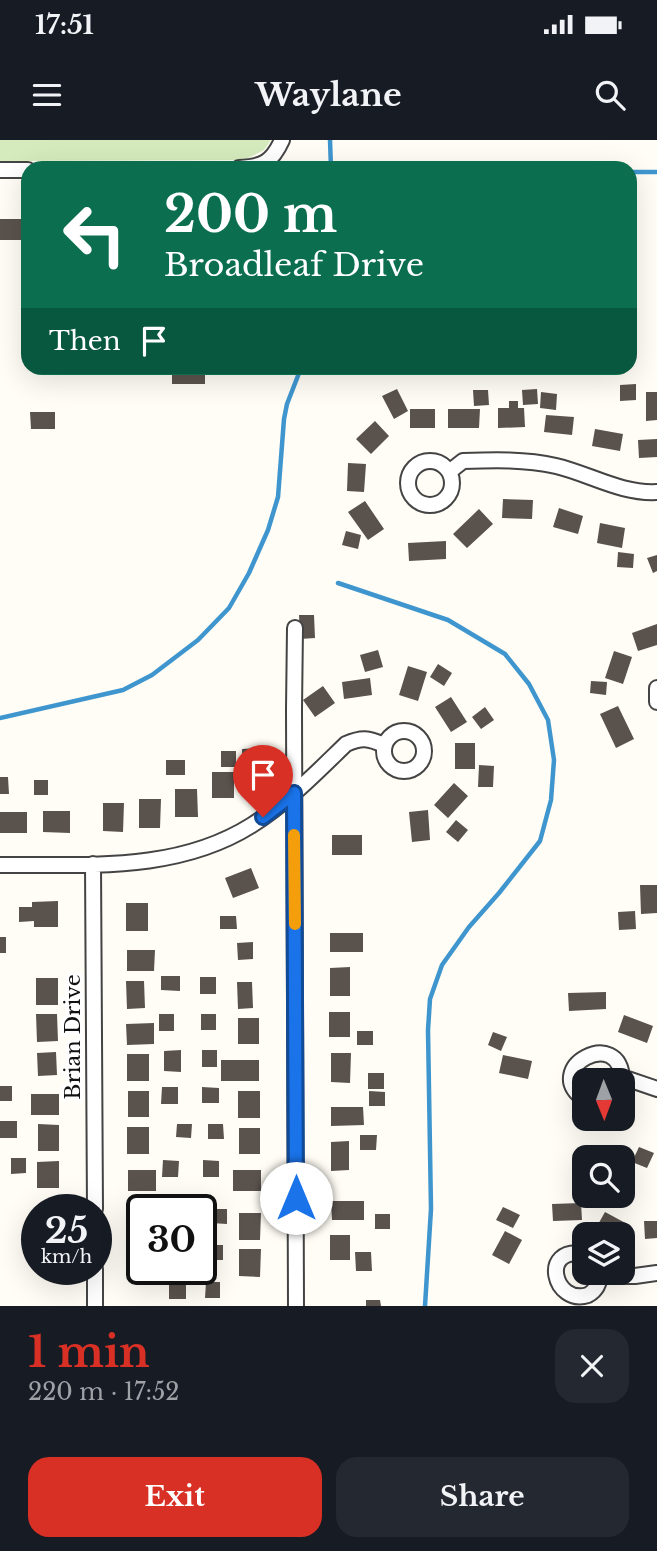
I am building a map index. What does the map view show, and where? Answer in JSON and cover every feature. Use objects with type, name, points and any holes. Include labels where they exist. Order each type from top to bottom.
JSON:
[{"type":"street","points":[[269,161],[282,140]]},
{"type":"street","points":[[0,170],[21,170]]},
{"type":"street","points":[[449,472],[463,461],[539,462],[611,485],[657,492]]},
{"type":"street","points":[[295,628],[296,1306]]},
{"type":"street","points":[[657,688],[657,702]]},
{"type":"street","points":[[0,865],[139,863],[198,850],[250,826],[275,809],[346,744],[359,738],[384,745]]},
{"type":"street","name":"Brian Drive","points":[[93,864],[95,1194]]},
{"type":"street","points":[[575,1068],[584,1056],[598,1053],[606,1054],[618,1063],[619,1068]]},
{"type":"street","points":[[635,1082],[657,1089]]},
{"type":"street","points":[[572,1254],[556,1267],[556,1283],[559,1289],[571,1297],[585,1297],[597,1285]]},
{"type":"street","points":[[635,1276],[657,1273]]},
{"type":"street","points":[[95,1285],[95,1306]]},
{"type":"green space","points":[[0,140],[271,140],[264,150],[244,160],[0,161]]},
{"type":"building","points":[[0,219],[21,219],[21,240],[0,240]]},
{"type":"building","points":[[172,375],[205,375],[205,384],[172,384]]},
{"type":"building","points":[[636,384],[636,400],[620,401],[620,385]]},
{"type":"building","points":[[397,389],[408,411],[394,419],[382,396]]},
{"type":"building","points":[[537,389],[538,404],[523,405],[522,390]]},
{"type":"building","points":[[473,390],[488,390],[489,405],[474,406]]},
{"type":"building","points":[[541,392],[557,394],[556,410],[540,408]]},
{"type":"building","points":[[646,392],[657,392],[657,420],[646,421]]},
{"type":"building","points":[[509,401],[518,401],[518,408],[524,408],[525,427],[498,428],[498,408],[509,408]]},
{"type":"building","points":[[410,409],[435,409],[435,428],[410,428]]},
{"type":"building","points":[[448,409],[480,409],[479,428],[448,428]]},
{"type":"building","points":[[30,412],[55,412],[55,429],[31,429]]},
{"type":"building","points":[[546,415],[574,417],[572,435],[544,432]]},
{"type":"building","points":[[375,421],[389,436],[371,454],[356,439]]},
{"type":"building","points":[[595,429],[623,434],[620,451],[592,446]]},
{"type":"building","points":[[657,439],[657,457],[639,458],[638,440]]},
{"type":"building","points":[[348,463],[366,464],[364,492],[347,491]]},
{"type":"building","points":[[503,499],[533,500],[532,519],[502,518]]},
{"type":"building","points":[[365,501],[384,529],[368,540],[348,512]]},
{"type":"building","points":[[559,508],[583,516],[578,534],[553,527]]},
{"type":"building","points":[[479,509],[493,524],[467,548],[453,534]]},
{"type":"building","points":[[600,523],[625,528],[622,548],[597,543]]},
{"type":"building","points":[[346,531],[361,535],[358,549],[342,545]]},
{"type":"building","points":[[446,541],[446,559],[409,561],[408,543]]},
{"type":"building","points":[[618,552],[634,554],[633,568],[617,567]]},
{"type":"building","points":[[657,555],[657,571],[653,573],[647,558]]},
{"type":"building","points":[[299,615],[314,615],[315,638],[300,639]]},
{"type":"building","points":[[657,624],[657,645],[638,651],[632,633]]},
{"type":"building","points":[[378,650],[383,667],[365,672],[360,655]]},
{"type":"building","points":[[614,651],[632,657],[623,684],[605,678]]},
{"type":"building","points":[[438,664],[452,673],[444,686],[430,677]]},
{"type":"building","points":[[408,666],[427,672],[418,701],[399,695]]},
{"type":"building","points":[[370,678],[372,695],[344,699],[342,682]]},
{"type":"building","points":[[591,681],[607,682],[606,695],[590,693]]},
{"type":"building","points":[[323,686],[335,703],[315,717],[303,700]]},
{"type":"building","points":[[451,697],[467,722],[451,732],[435,707]]},
{"type":"building","points":[[618,706],[634,739],[616,748],[600,714]]},
{"type":"building","points":[[485,707],[494,720],[481,729],[472,717]]},
{"type":"building","points":[[455,743],[475,743],[475,769],[455,769]]},
{"type":"building","points":[[263,748],[264,775],[243,776],[242,749]]},
{"type":"building","points":[[221,751],[236,751],[236,767],[221,767]]},
{"type":"building","points":[[166,760],[185,760],[185,775],[166,775]]},
{"type":"building","points":[[479,765],[494,766],[493,787],[478,787]]},
{"type":"building","points":[[212,772],[234,772],[234,798],[212,798]]},
{"type":"building","points":[[0,777],[8,777],[9,794],[0,794]]},
{"type":"building","points":[[34,780],[48,780],[48,795],[34,795]]},
{"type":"building","points":[[454,783],[468,796],[448,818],[434,805]]},
{"type":"building","points":[[175,789],[197,789],[198,817],[175,817]]},
{"type":"building","points":[[139,799],[161,799],[160,828],[139,828]]},
{"type":"building","points":[[103,803],[124,803],[123,832],[103,831]]},
{"type":"building","points":[[428,810],[430,840],[412,842],[409,812]]},
{"type":"building","points":[[43,811],[70,811],[70,833],[43,832]]},
{"type":"building","points":[[0,812],[27,812],[27,833],[0,833]]},
{"type":"building","points":[[456,820],[468,830],[458,842],[446,832]]},
{"type":"building","points":[[332,835],[362,835],[362,855],[332,855]]},
{"type":"building","points":[[251,868],[259,888],[233,898],[225,878]]},
{"type":"building","points":[[640,885],[657,885],[657,913],[641,914]]},
{"type":"building","points":[[58,901],[58,927],[34,927],[34,921],[19,922],[19,907],[32,907],[32,902]]},
{"type":"building","points":[[126,903],[148,903],[148,931],[126,931]]},
{"type":"building","points":[[635,911],[636,929],[619,930],[618,912]]},
{"type":"building","points":[[220,916],[236,916],[237,929],[220,929]]},
{"type":"building","points":[[330,933],[363,933],[363,952],[330,952]]},
{"type":"building","points":[[0,937],[6,937],[6,953],[0,953]]},
{"type":"building","points":[[253,942],[253,959],[238,960],[237,943]]},
{"type":"building","points":[[127,950],[155,950],[154,971],[127,971]]},
{"type":"building","points":[[350,967],[350,996],[330,996],[330,968]]},
{"type":"building","points":[[161,976],[180,976],[180,991],[161,990]]},
{"type":"building","points":[[200,977],[216,977],[216,994],[200,994]]},
{"type":"building","points":[[36,978],[58,978],[58,1005],[36,1005]]},
{"type":"building","points":[[126,981],[144,981],[145,1008],[127,1009]]},
{"type":"building","points":[[237,982],[252,982],[253,1008],[238,1009]]},
{"type":"building","points":[[606,992],[606,1009],[569,1011],[568,993]]},
{"type":"building","points":[[329,1012],[350,1012],[350,1037],[329,1037]]},
{"type":"building","points":[[36,1014],[57,1014],[58,1041],[37,1042]]},
{"type":"building","points":[[159,1014],[174,1014],[174,1031],[159,1031]]},
{"type":"building","points":[[201,1014],[216,1014],[216,1030],[201,1030]]},
{"type":"building","points":[[624,1015],[653,1026],[647,1043],[618,1032]]},
{"type":"building","points":[[238,1018],[259,1018],[259,1044],[238,1044]]},
{"type":"building","points":[[154,1023],[154,1044],[127,1045],[126,1024]]},
{"type":"building","points":[[357,1031],[373,1031],[373,1045],[357,1045]]},
{"type":"building","points":[[493,1032],[507,1037],[501,1051],[488,1045]]},
{"type":"building","points":[[181,1050],[181,1072],[164,1071],[164,1051]]},
{"type":"building","points":[[202,1050],[217,1050],[217,1067],[202,1067]]},
{"type":"building","points":[[56,1052],[57,1075],[38,1076],[37,1053]]},
{"type":"building","points":[[331,1053],[351,1053],[350,1083],[331,1082]]},
{"type":"building","points":[[127,1054],[149,1054],[149,1081],[127,1081]]},
{"type":"building","points":[[503,1055],[532,1061],[528,1079],[499,1073]]},
{"type":"building","points":[[221,1060],[259,1060],[259,1081],[221,1081]]},
{"type":"building","points":[[368,1073],[384,1073],[384,1089],[368,1089]]},
{"type":"building","points":[[0,1086],[12,1086],[12,1101],[0,1101]]},
{"type":"building","points":[[162,1087],[178,1087],[178,1104],[161,1104]]},
{"type":"building","points":[[202,1087],[219,1088],[219,1103],[202,1103]]},
{"type":"building","points":[[128,1091],[149,1091],[149,1117],[128,1117]]},
{"type":"building","points":[[238,1091],[260,1091],[260,1118],[238,1118]]},
{"type":"building","points":[[369,1091],[385,1092],[385,1106],[369,1106]]},
{"type":"building","points":[[31,1094],[59,1094],[59,1115],[31,1115]]},
{"type":"building","points":[[331,1107],[363,1107],[364,1125],[331,1126]]},
{"type":"building","points":[[0,1121],[17,1121],[17,1138],[0,1138]]},
{"type":"building","points":[[38,1124],[59,1125],[59,1151],[38,1151]]},
{"type":"building","points":[[177,1124],[192,1124],[191,1138],[176,1137]]},
{"type":"building","points":[[208,1124],[223,1124],[224,1139],[208,1139]]},
{"type":"building","points":[[127,1127],[149,1127],[149,1154],[127,1154]]},
{"type":"building","points":[[239,1128],[260,1128],[260,1154],[239,1154]]},
{"type":"building","points":[[360,1135],[377,1135],[376,1150],[360,1150]]},
{"type":"building","points":[[349,1141],[349,1170],[331,1171],[331,1142]]},
{"type":"building","points":[[639,1147],[654,1153],[647,1168],[635,1163]]},
{"type":"building","points":[[11,1158],[26,1158],[26,1173],[11,1174]]},
{"type":"building","points":[[163,1160],[179,1161],[178,1177],[162,1177]]},
{"type":"building","points":[[203,1160],[219,1161],[219,1177],[203,1177]]},
{"type":"building","points":[[59,1161],[59,1188],[37,1188],[37,1162]]},
{"type":"building","points":[[128,1170],[156,1170],[156,1191],[128,1191]]},
{"type":"building","points":[[233,1170],[261,1170],[261,1191],[233,1191]]},
{"type":"building","points":[[331,1201],[364,1201],[364,1220],[332,1220]]},
{"type":"building","points":[[572,1203],[572,1208],[581,1208],[582,1220],[553,1221],[552,1204]]},
{"type":"building","points":[[503,1207],[520,1215],[513,1228],[496,1220]]},
{"type":"building","points":[[217,1209],[227,1209],[227,1224],[217,1223]]},
{"type":"building","points":[[605,1212],[624,1222],[599,1222]]},
{"type":"building","points":[[239,1213],[261,1213],[260,1240],[239,1240]]},
{"type":"building","points":[[375,1214],[390,1214],[390,1229],[375,1229]]},
{"type":"building","points":[[644,1221],[657,1221],[657,1238],[645,1239]]},
{"type":"building","points":[[505,1231],[522,1240],[509,1264],[492,1255]]},
{"type":"building","points":[[330,1235],[350,1235],[350,1260],[330,1260]]},
{"type":"building","points":[[217,1245],[223,1245],[223,1260],[217,1260]]},
{"type":"building","points":[[239,1249],[261,1249],[260,1277],[239,1276]]},
{"type":"building","points":[[355,1252],[371,1252],[372,1271],[356,1271]]},
{"type":"building","points":[[217,1282],[220,1282],[220,1298],[205,1298],[206,1285],[217,1285]]},
{"type":"building","points":[[169,1285],[186,1285],[186,1299],[169,1299]]},
{"type":"building","points":[[366,1300],[380,1300],[381,1306],[366,1306]]},
{"type":"waterway","points":[[330,140],[331,161]]},
{"type":"waterway","points":[[637,172],[657,172]]},
{"type":"waterway","points":[[0,718],[123,690],[152,675],[198,640],[229,608],[249,573],[268,530],[278,497],[284,419],[298,375]]},
{"type":"waterway","points":[[338,583],[448,620],[505,654],[529,684],[548,720],[554,760],[551,800],[540,841],[469,927],[442,965],[430,999],[428,1030],[431,1209],[425,1306]]},
{"type":"slow traffic","points":[[294,835],[295,924]]},
{"type":"route","points":[[263,817],[294,793],[296,1198]]}]
